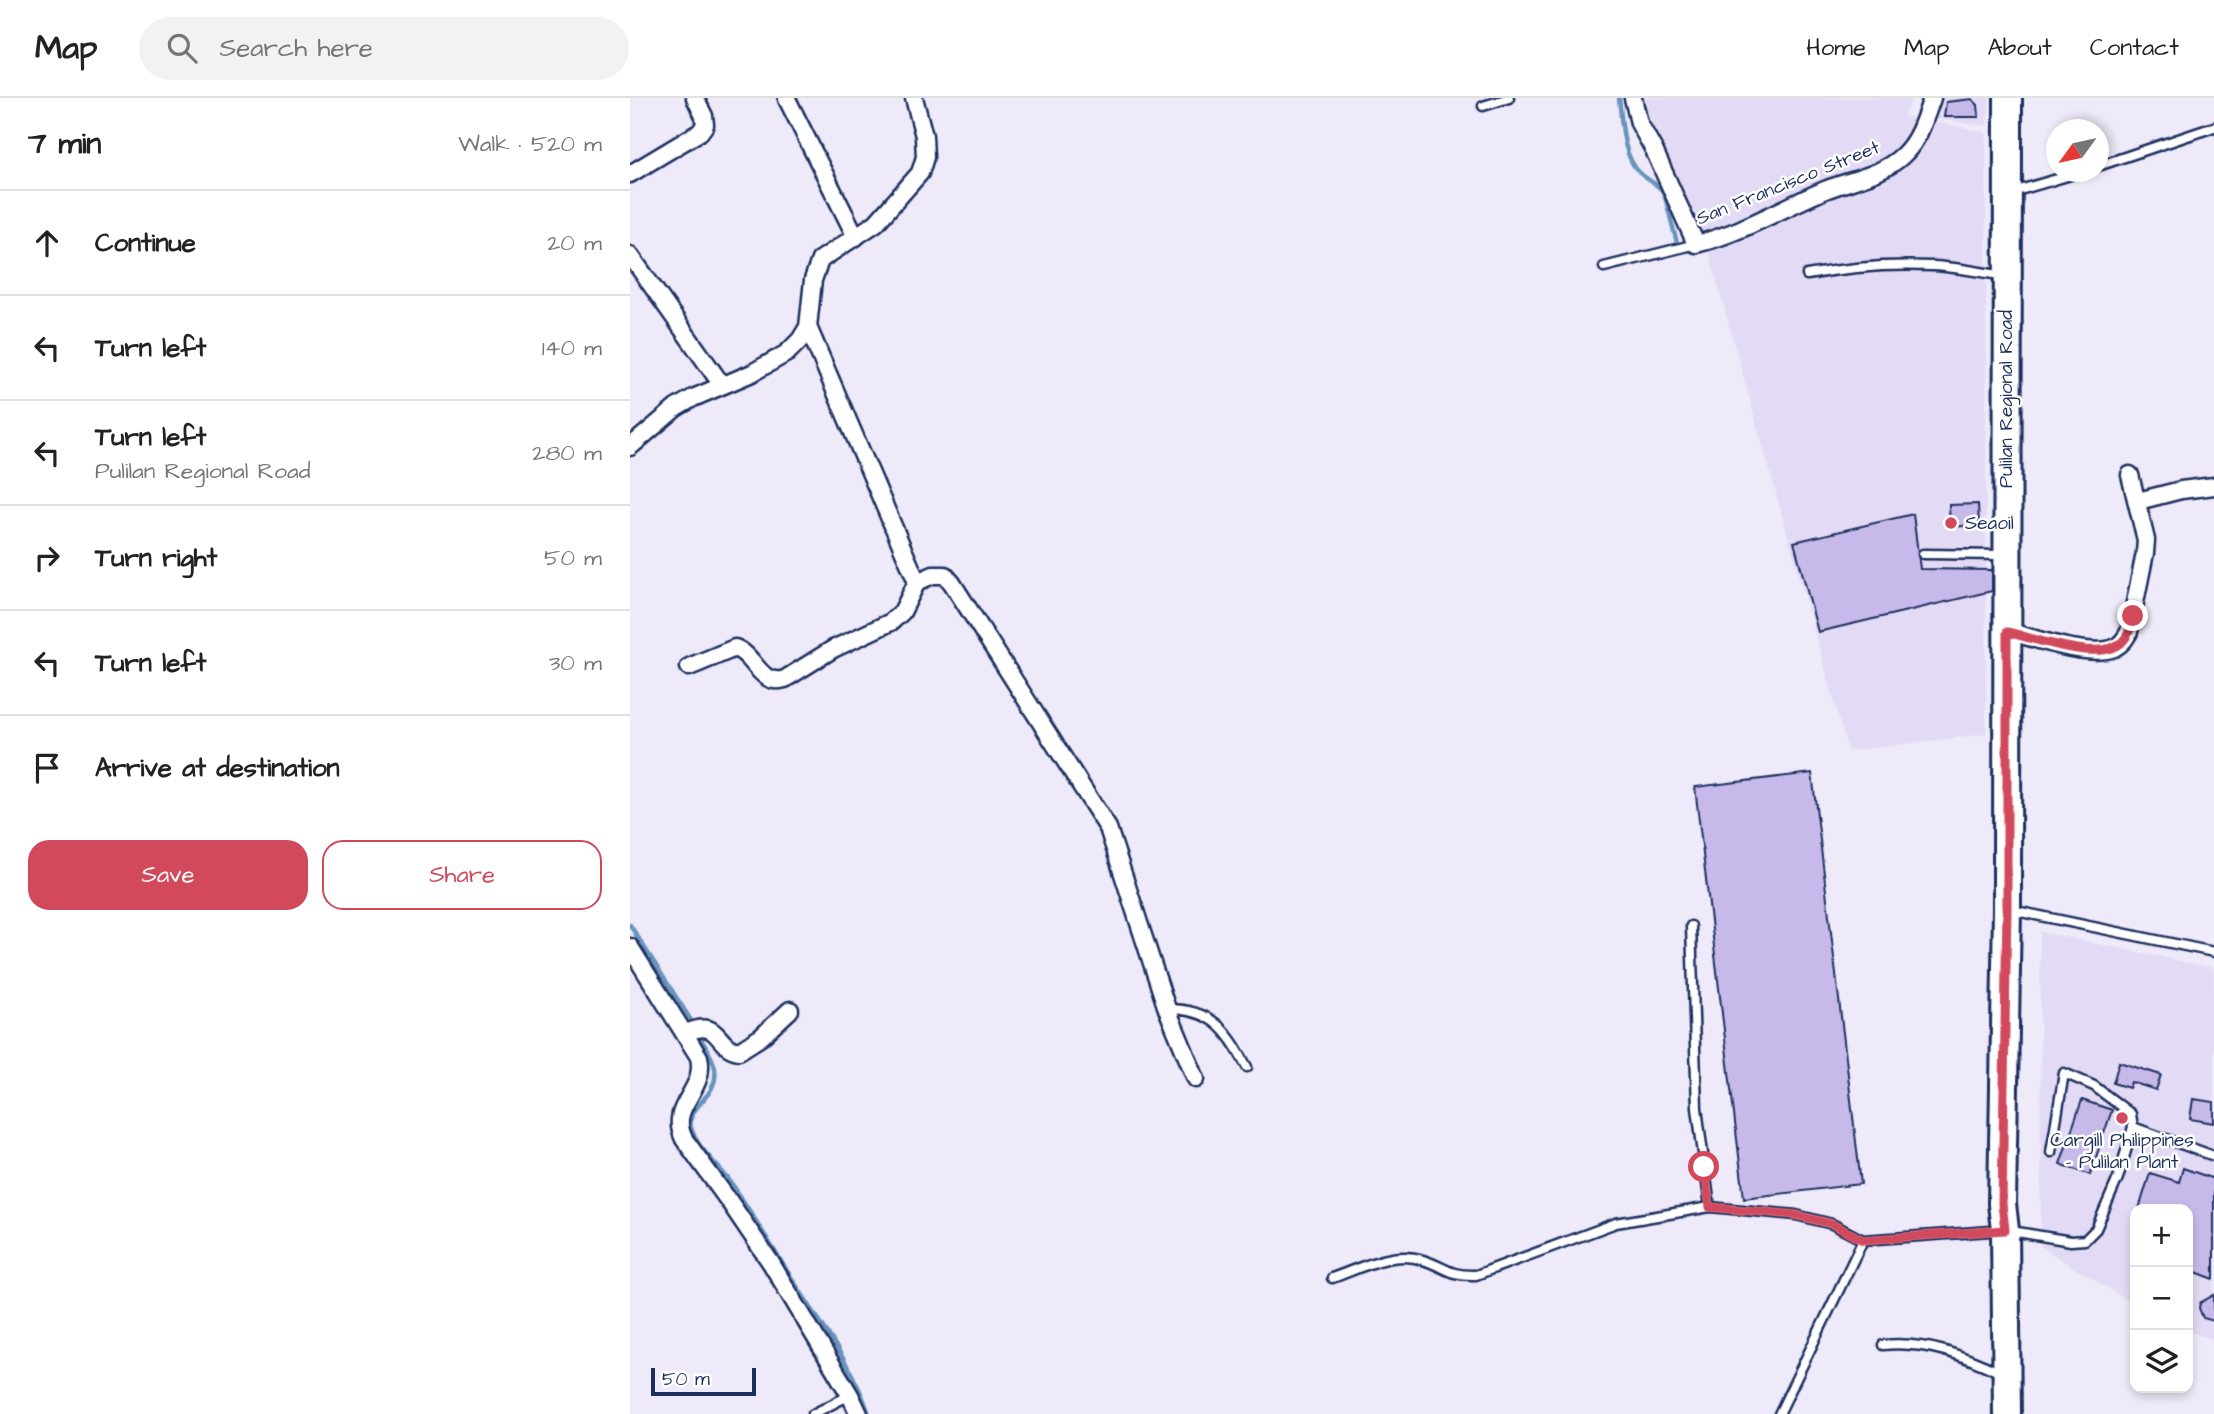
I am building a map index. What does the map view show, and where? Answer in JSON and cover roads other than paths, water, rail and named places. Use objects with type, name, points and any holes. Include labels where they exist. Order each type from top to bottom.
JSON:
[{"type":"main road","name":"Pulilan Regional Road","points":[[2007,1414],[2005,1230],[2002,1204],[2007,909],[2008,98]]},
{"type":"street","points":[[630,174],[700,132],[705,124],[704,116],[695,98]]},
{"type":"street","points":[[630,447],[676,408],[692,398],[752,373],[786,353],[800,340],[808,327],[813,280],[820,260],[876,223],[920,173],[925,157],[924,136],[914,98]]},
{"type":"street","name":"San Francisco Street","points":[[1633,98],[1639,123],[1696,244],[1722,238],[1825,190],[1876,174],[1889,167],[1919,135],[1932,98]]},
{"type":"street","points":[[787,99],[856,237]]},
{"type":"street","points":[[630,255],[722,385]]},
{"type":"street","points":[[808,327],[917,582]]},
{"type":"street","points":[[2007,632],[2085,651],[2100,651],[2122,643],[2129,632],[2146,540],[2130,475]]},
{"type":"street","points":[[2138,502],[2181,490],[2214,486]]},
{"type":"street","points":[[689,667],[736,648],[744,651],[765,678],[776,681],[785,678],[833,649],[891,622],[902,612],[917,582],[933,575],[945,575],[1108,828],[1167,1009],[1196,1079]]},
{"type":"street","points":[[630,947],[699,1057],[699,1080],[679,1118],[679,1130],[771,1263],[859,1414]]},
{"type":"street","points":[[686,1033],[698,1027],[707,1028],[732,1050],[739,1051],[761,1037],[790,1010]]},
{"type":"lane","points":[[1483,106],[1509,98]]},
{"type":"lane","points":[[2109,162],[2214,127]]},
{"type":"lane","points":[[2007,194],[2047,182]]},
{"type":"lane","points":[[1604,267],[1696,244]]},
{"type":"lane","points":[[1807,275],[1882,266],[1934,266],[2007,276]]},
{"type":"lane","points":[[1923,554],[2006,555]]},
{"type":"lane","points":[[2007,909],[2214,952]]},
{"type":"lane","points":[[1691,926],[1697,1108],[1710,1207]]},
{"type":"lane","points":[[1167,1009],[1187,1009],[1205,1015],[1222,1028],[1247,1067]]},
{"type":"lane","points":[[1332,1278],[1398,1256],[1423,1260],[1460,1276],[1476,1275],[1616,1223],[1710,1207],[1796,1215],[1832,1224],[1863,1240],[2005,1230],[2071,1241],[2085,1240],[2096,1229],[2118,1178],[2133,1128],[2131,1114],[2095,1086],[2064,1073],[2051,1152]]},
{"type":"lane","points":[[2133,1128],[2214,1156]]},
{"type":"lane","points":[[1779,1414],[1863,1240]]},
{"type":"lane","points":[[1883,1345],[1902,1343],[1942,1349],[2007,1376]]},
{"type":"lane","points":[[813,1414],[850,1395]]},
{"type":"waterway","points":[[1619,98],[1629,156],[1639,172],[1664,193],[1677,243]]},
{"type":"waterway","points":[[630,925],[692,1022]]},
{"type":"waterway","points":[[701,1039],[714,1064],[715,1079],[712,1088],[692,1116],[690,1124],[693,1133],[700,1146],[732,1184],[828,1334],[847,1365],[869,1414]]},
{"type":"place","name":"Seaoil","points":[[1951,523]]},
{"type":"place","name":"Cargill Philippines - Pulilan Plant","points":[[2122,1118]]}]
